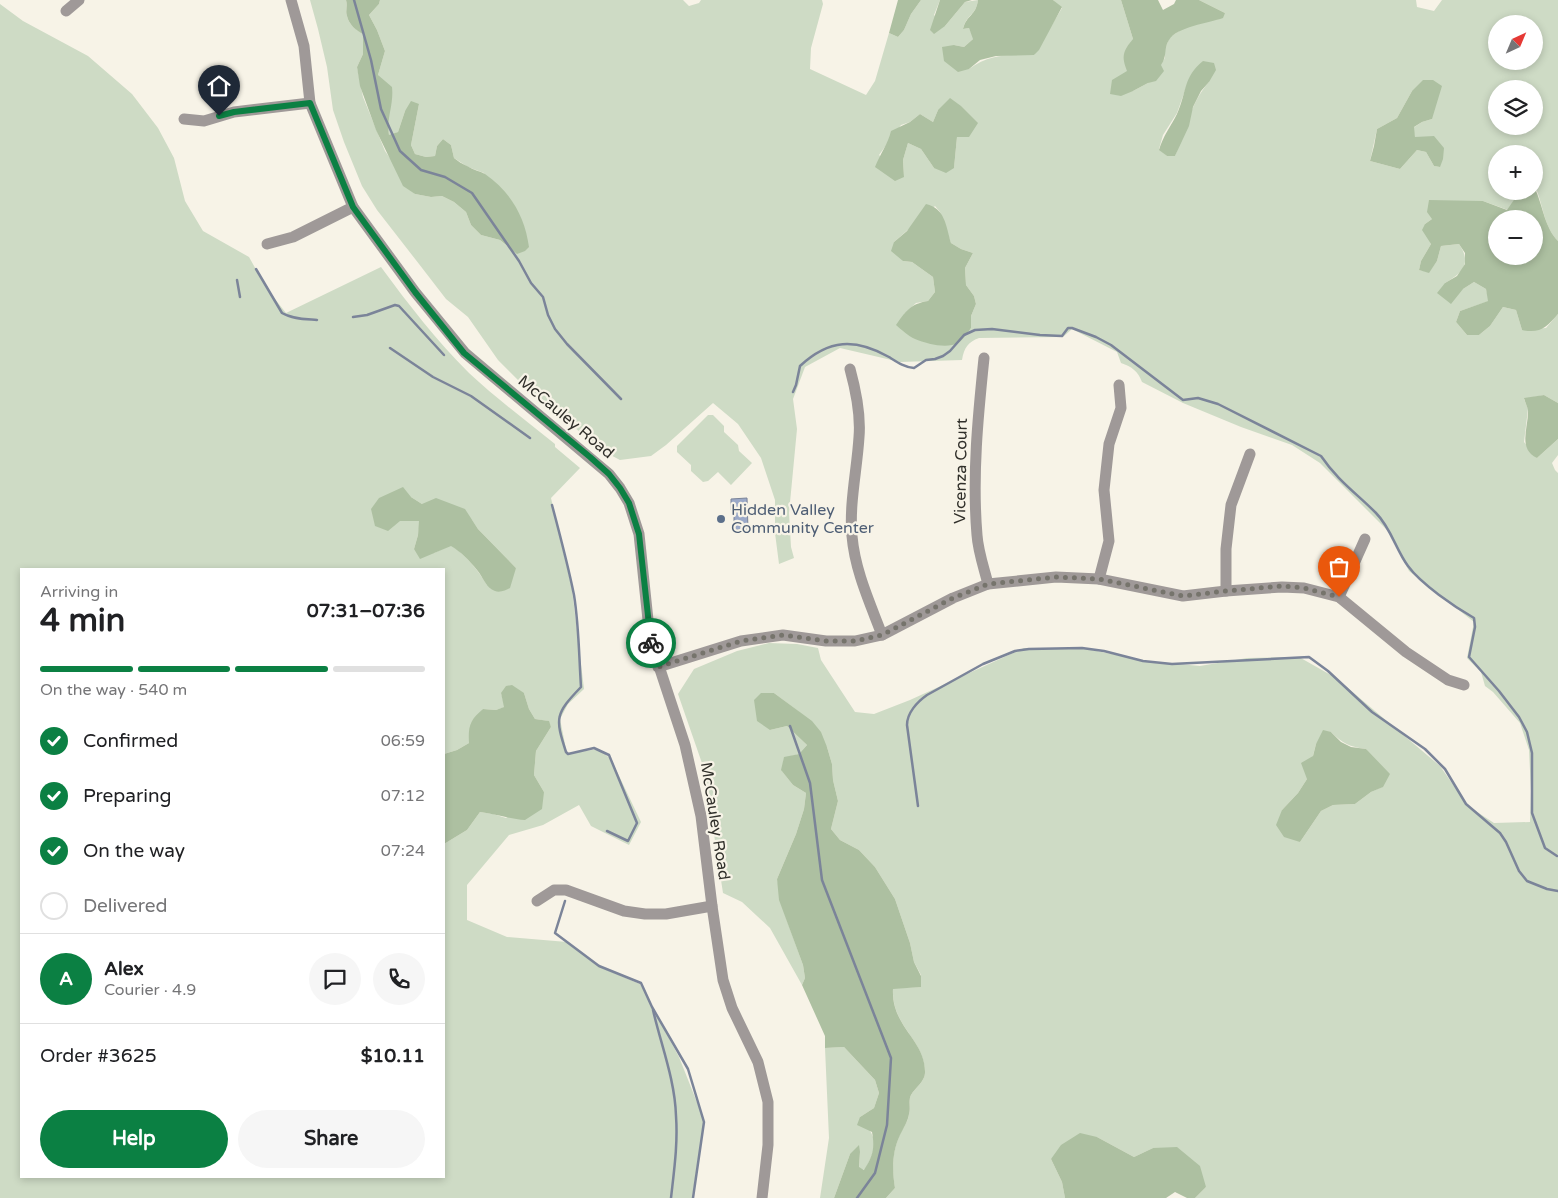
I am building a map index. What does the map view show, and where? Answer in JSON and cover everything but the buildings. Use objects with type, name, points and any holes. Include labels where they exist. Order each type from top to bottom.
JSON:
[{"type":"street","points":[[66,10],[79,0]]},
{"type":"street","name":"McCauley Road","points":[[291,0],[304,46],[310,103],[353,207],[415,292],[464,353],[609,474],[629,503],[639,534],[650,639],[685,745],[694,780],[701,816],[723,980],[732,1008],[758,1062],[768,1102],[768,1145],[762,1198]]},
{"type":"street","points":[[184,119],[204,121],[234,112],[310,103]]},
{"type":"street","points":[[268,244],[293,237],[353,207]]},
{"type":"street","name":"Vicenza Court","points":[[984,358],[979,406],[976,492],[977,537],[988,584]]},
{"type":"street","points":[[850,369],[857,396],[860,435],[853,501],[852,536],[860,578],[882,635]]},
{"type":"street","points":[[1099,579],[1109,541],[1104,490],[1109,444],[1121,408],[1119,385]]},
{"type":"street","points":[[1226,591],[1226,549],[1231,505],[1250,454]]},
{"type":"street","points":[[1339,597],[1364,539]]},
{"type":"street","points":[[658,667],[741,641],[783,635],[826,641],[855,641],[882,635],[953,598],[988,584],[1056,577],[1099,579],[1183,596],[1282,586],[1304,588],[1339,597],[1406,652],[1448,680],[1464,684]]},
{"type":"street","points":[[537,901],[554,890],[566,890],[583,894],[624,911],[645,914],[666,914],[712,906]]},
{"type":"green space","points":[[310,0],[346,0],[346,14],[349,22],[355,29],[363,33],[363,54],[357,67],[363,97],[385,151],[415,194],[431,197],[442,196],[454,202],[466,212],[471,225],[481,235],[500,240],[508,247],[484,173],[468,167],[454,158],[451,145],[443,139],[437,146],[435,156],[426,157],[415,154],[411,145],[419,104],[405,111],[398,132],[389,136],[378,75],[385,51],[369,15],[379,4],[380,0],[683,0],[689,6],[699,3],[701,0],[822,0],[823,4],[811,48],[810,69],[866,95],[875,81],[889,33],[898,37],[921,0],[940,0],[934,15],[945,26],[965,2],[978,0],[963,29],[969,28],[974,38],[964,47],[954,45],[969,69],[984,60],[1000,56],[1034,55],[1062,8],[1053,0],[1121,0],[1133,39],[1127,71],[1133,91],[1148,83],[1165,58],[1165,48],[1170,37],[1182,29],[1225,13],[1199,0],[1416,0],[1417,7],[1434,11],[1442,0],[1558,0],[1558,241],[1550,230],[1540,200],[1543,200],[1543,145],[1488,145],[1488,200],[1514,200],[1508,210],[1483,201],[1436,201],[1432,219],[1425,224],[1431,244],[1421,261],[1419,270],[1429,272],[1437,261],[1441,246],[1459,244],[1465,257],[1464,267],[1457,275],[1445,283],[1463,289],[1474,282],[1486,289],[1489,301],[1460,311],[1456,322],[1467,335],[1479,335],[1490,326],[1503,307],[1516,310],[1522,330],[1546,328],[1558,314],[1558,403],[1544,395],[1524,399],[1528,409],[1524,442],[1537,458],[1558,439],[1558,455],[1552,463],[1558,473],[1558,1198],[1195,1198],[1206,1187],[1153,1148],[1134,1157],[1097,1137],[1051,1159],[1062,1182],[1065,1198],[886,1198],[895,1188],[894,1157],[899,1136],[910,1112],[910,1097],[925,1073],[924,1061],[920,1051],[902,1023],[894,1001],[893,988],[921,987],[921,975],[914,962],[910,943],[895,899],[875,867],[859,850],[840,840],[831,829],[838,801],[833,780],[832,764],[827,747],[798,711],[774,693],[770,730],[787,726],[807,745],[799,754],[784,758],[782,771],[793,785],[806,793],[804,809],[796,834],[777,879],[785,915],[803,965],[805,978],[802,985],[770,928],[742,902],[723,893],[704,769],[678,694],[694,669],[737,651],[769,643],[797,644],[818,648],[821,660],[855,712],[874,714],[910,700],[1024,648],[1087,649],[1146,661],[1200,666],[1247,658],[1299,657],[1336,678],[1440,766],[1468,806],[1494,823],[1530,822],[1529,750],[1520,723],[1493,692],[1485,686],[1481,672],[1467,658],[1474,622],[1409,571],[1388,531],[1320,463],[1292,445],[1241,427],[1183,403],[1142,382],[1134,370],[1121,363],[1117,352],[1072,329],[1063,337],[979,338],[967,346],[962,360],[900,362],[840,348],[805,367],[793,399],[797,429],[789,513],[791,547],[794,558],[779,564],[775,533],[775,500],[761,458],[738,424],[713,403],[651,456],[620,460],[599,449],[522,384],[498,360],[468,317],[446,299],[377,210],[362,186],[333,110],[327,67]],"holes":[[[1188,82],[1209,82],[1197,99],[1175,156],[1167,156],[1159,149],[1163,135],[1177,113]],[[1412,91],[1432,119],[1422,122],[1413,128],[1415,138],[1440,167],[1434,166],[1426,152],[1417,150],[1400,169],[1370,161],[1377,129],[1397,118]],[[938,110],[957,137],[954,168],[934,168],[921,149],[908,143],[903,160],[904,177],[879,155],[901,125],[910,122],[920,114],[933,122]],[[935,206],[940,212],[951,243],[973,253],[965,268],[966,285],[974,296],[976,304],[971,316],[971,328],[956,341],[943,345],[927,343],[904,314],[916,303],[928,301],[935,292],[933,277],[912,262],[903,261],[894,242]],[[1331,732],[1347,744],[1366,749],[1382,787],[1371,792],[1355,804],[1333,805],[1321,811],[1300,842],[1282,810],[1298,793],[1307,779],[1316,744]]]},
{"type":"green space","points":[[346,0],[380,0],[379,4],[369,15],[385,51],[378,75],[392,87],[388,123],[389,135],[398,132],[405,111],[411,101],[419,104],[411,145],[415,154],[426,157],[435,156],[437,146],[443,139],[451,145],[454,158],[485,174],[494,181],[509,197],[520,215],[529,247],[525,251],[517,254],[500,240],[481,235],[471,225],[466,212],[454,202],[442,196],[431,197],[415,194],[403,186],[376,130],[360,86],[357,67],[363,54],[363,34],[349,22],[346,14]]},
{"type":"green space","points":[[898,0],[921,0],[898,37],[889,33]]},
{"type":"green space","points":[[940,0],[972,0],[965,2],[945,26],[934,34],[930,30]]},
{"type":"green space","points":[[978,0],[1053,0],[1062,7],[1039,50],[1034,55],[996,56],[980,60],[969,69],[958,72],[944,61],[942,47],[954,45],[964,47],[973,39],[969,28],[963,29]]},
{"type":"green space","points":[[1121,0],[1158,0],[1163,10],[1174,4],[1176,0],[1199,0],[1225,13],[1223,18],[1178,32],[1167,43],[1161,65],[1164,71],[1156,81],[1121,96],[1110,94],[1112,80],[1127,71],[1124,54],[1133,39]]},
{"type":"green space","points":[[0,4],[23,21],[88,56],[132,94],[158,128],[174,158],[185,201],[203,231],[249,257],[267,289],[286,313],[381,267],[423,322],[469,373],[555,444],[555,447],[580,468],[551,498],[572,589],[584,689],[568,704],[560,719],[567,754],[598,749],[611,759],[641,822],[629,845],[591,826],[579,805],[543,825],[509,835],[467,885],[467,920],[507,937],[567,942],[602,968],[640,984],[679,1057],[704,1120],[692,1198],[0,1198]],"holes":[[[411,497],[422,504],[472,520],[478,529],[516,568],[487,585],[471,563],[451,545],[434,553],[414,549],[420,521],[400,521]]]},
{"type":"green space","points":[[1203,61],[1214,63],[1216,70],[1201,91],[1193,107],[1189,126],[1175,156],[1167,156],[1159,150],[1177,114],[1186,85],[1192,73]]},
{"type":"green space","points":[[1423,80],[1433,80],[1442,86],[1432,119],[1414,127],[1415,137],[1434,136],[1444,148],[1440,167],[1434,166],[1426,152],[1417,150],[1400,169],[1370,161],[1377,129],[1397,118],[1412,91]]},
{"type":"green space","points":[[950,98],[978,123],[969,137],[957,137],[954,168],[946,173],[934,168],[921,149],[908,143],[903,160],[904,177],[895,181],[875,167],[891,131],[910,122],[920,114],[933,122],[938,110]]},
{"type":"green space","points":[[1429,200],[1483,201],[1507,210],[1488,210],[1488,265],[1543,265],[1543,211],[1550,230],[1558,241],[1558,314],[1543,328],[1534,331],[1522,330],[1516,310],[1503,307],[1490,326],[1479,335],[1467,335],[1456,322],[1460,311],[1488,301],[1486,289],[1474,282],[1463,289],[1451,304],[1437,293],[1445,283],[1457,276],[1465,264],[1465,253],[1459,244],[1441,246],[1437,261],[1429,273],[1419,270],[1421,261],[1431,244],[1422,230],[1425,224],[1432,219],[1427,212]]},
{"type":"green space","points":[[1514,200],[1539,200],[1543,210],[1507,210]]},
{"type":"green space","points":[[926,204],[937,209],[941,214],[951,243],[973,253],[965,268],[966,285],[974,296],[976,304],[971,316],[971,328],[962,340],[948,346],[920,341],[896,325],[909,309],[917,304],[928,301],[935,292],[933,277],[912,262],[903,261],[891,251],[894,242],[907,231]]},
{"type":"green space","points":[[1544,395],[1558,403],[1558,439],[1537,458],[1527,449],[1525,437],[1528,410],[1524,398]]},
{"type":"green space","points":[[708,415],[713,415],[724,426],[724,432],[738,445],[739,451],[752,463],[731,485],[718,472],[708,481],[703,482],[691,471],[691,465],[677,452],[677,446]]},
{"type":"green space","points":[[403,487],[411,497],[422,504],[436,498],[465,509],[478,529],[516,568],[510,588],[499,592],[492,590],[468,560],[451,546],[420,559],[414,549],[419,521],[400,521],[388,531],[375,526],[371,509],[379,498]]},
{"type":"green space","points":[[512,685],[524,693],[529,709],[535,719],[549,721],[551,727],[536,751],[534,775],[544,792],[542,809],[525,820],[480,812],[467,830],[445,843],[445,754],[457,750],[469,743],[471,724],[483,709],[496,710],[504,707],[501,693],[506,686]]},
{"type":"green space","points":[[761,693],[774,693],[812,721],[821,732],[832,764],[833,780],[838,801],[831,829],[840,840],[859,850],[875,867],[895,899],[910,943],[914,962],[921,976],[921,987],[893,989],[897,1014],[920,1051],[924,1061],[925,1073],[910,1097],[910,1112],[897,1141],[894,1154],[893,1175],[895,1188],[886,1198],[834,1198],[850,1154],[859,1145],[859,1167],[864,1170],[869,1160],[873,1147],[872,1132],[857,1125],[860,1117],[874,1108],[879,1093],[875,1080],[844,1047],[825,1048],[825,1036],[802,985],[805,978],[803,965],[779,900],[777,879],[796,834],[804,809],[806,793],[793,785],[781,770],[784,757],[799,754],[807,745],[787,726],[770,730],[757,721],[754,700]]},
{"type":"green space","points":[[1323,730],[1331,732],[1341,742],[1351,747],[1366,749],[1390,774],[1383,787],[1371,792],[1355,804],[1333,805],[1321,811],[1300,842],[1284,837],[1276,825],[1282,810],[1298,793],[1307,779],[1301,763],[1313,756],[1316,744]]},
{"type":"green space","points":[[844,1047],[875,1080],[879,1093],[874,1108],[860,1117],[873,1137],[874,1148],[865,1170],[859,1168],[860,1152],[850,1154],[834,1198],[820,1198],[829,1138],[825,1048]]},
{"type":"green space","points":[[1080,1133],[1097,1137],[1134,1157],[1153,1148],[1177,1147],[1200,1166],[1206,1187],[1195,1198],[1187,1198],[1175,1192],[1166,1198],[1065,1198],[1062,1182],[1051,1159],[1061,1145]]},
{"type":"water","points":[[747,498],[748,530],[734,530],[734,510],[731,510],[731,499]]},
{"type":"waterway","points":[[354,0],[371,60],[381,109],[400,151],[421,170],[445,177],[472,193],[519,261],[531,283],[543,297],[548,315],[555,329],[567,344],[621,399]]},
{"type":"waterway","points":[[256,269],[282,313],[295,318],[317,320]]},
{"type":"waterway","points":[[237,280],[240,297]]},
{"type":"waterway","points":[[353,317],[367,315],[395,305],[399,306],[444,355]]},
{"type":"waterway","points":[[793,392],[800,366],[811,357],[832,346],[854,344],[877,351],[914,368],[926,360],[943,356],[964,335],[975,330],[992,329],[1062,336],[1068,328],[1072,328],[1111,345],[1183,400],[1198,398],[1218,404],[1321,456],[1341,480],[1381,519],[1404,560],[1414,573],[1439,595],[1474,618],[1475,627],[1469,657],[1499,691],[1519,717],[1527,732],[1532,753],[1532,813],[1545,848],[1557,856]]},
{"type":"waterway","points":[[390,348],[433,377],[471,396],[530,438]]},
{"type":"waterway","points":[[552,505],[574,595],[581,687],[562,710],[559,724],[562,741],[568,754],[594,748],[609,755],[637,823],[628,841],[607,831]]},
{"type":"waterway","points":[[918,806],[907,725],[907,721],[916,704],[927,695],[983,664],[1015,651],[1082,648],[1104,651],[1143,661],[1172,664],[1309,657],[1328,671],[1372,712],[1425,749],[1445,769],[1466,804],[1500,833],[1519,871],[1527,881],[1558,891]]},
{"type":"waterway","points":[[790,726],[810,783],[822,880],[891,1058],[887,1125],[875,1173],[857,1198]]},
{"type":"waterway","points":[[565,901],[555,933],[599,966],[641,983],[652,1007],[688,1069],[704,1122],[693,1198]]},
{"type":"waterway","points":[[653,1010],[675,1103],[676,1147],[671,1198]]},
{"type":"way so far","points":[[651,643],[658,667],[741,641],[783,635],[826,641],[855,641],[882,635],[953,598],[988,584],[1056,577],[1099,579],[1183,596],[1282,586],[1304,588],[1339,597]]},
{"type":"place","name":"Hidden Valley Community Center","points":[[721,519]]},
{"type":"route","points":[[219,116],[234,112],[310,103],[353,207],[415,292],[464,353],[590,457],[609,474],[620,488],[629,503],[639,534],[651,643]]}]
